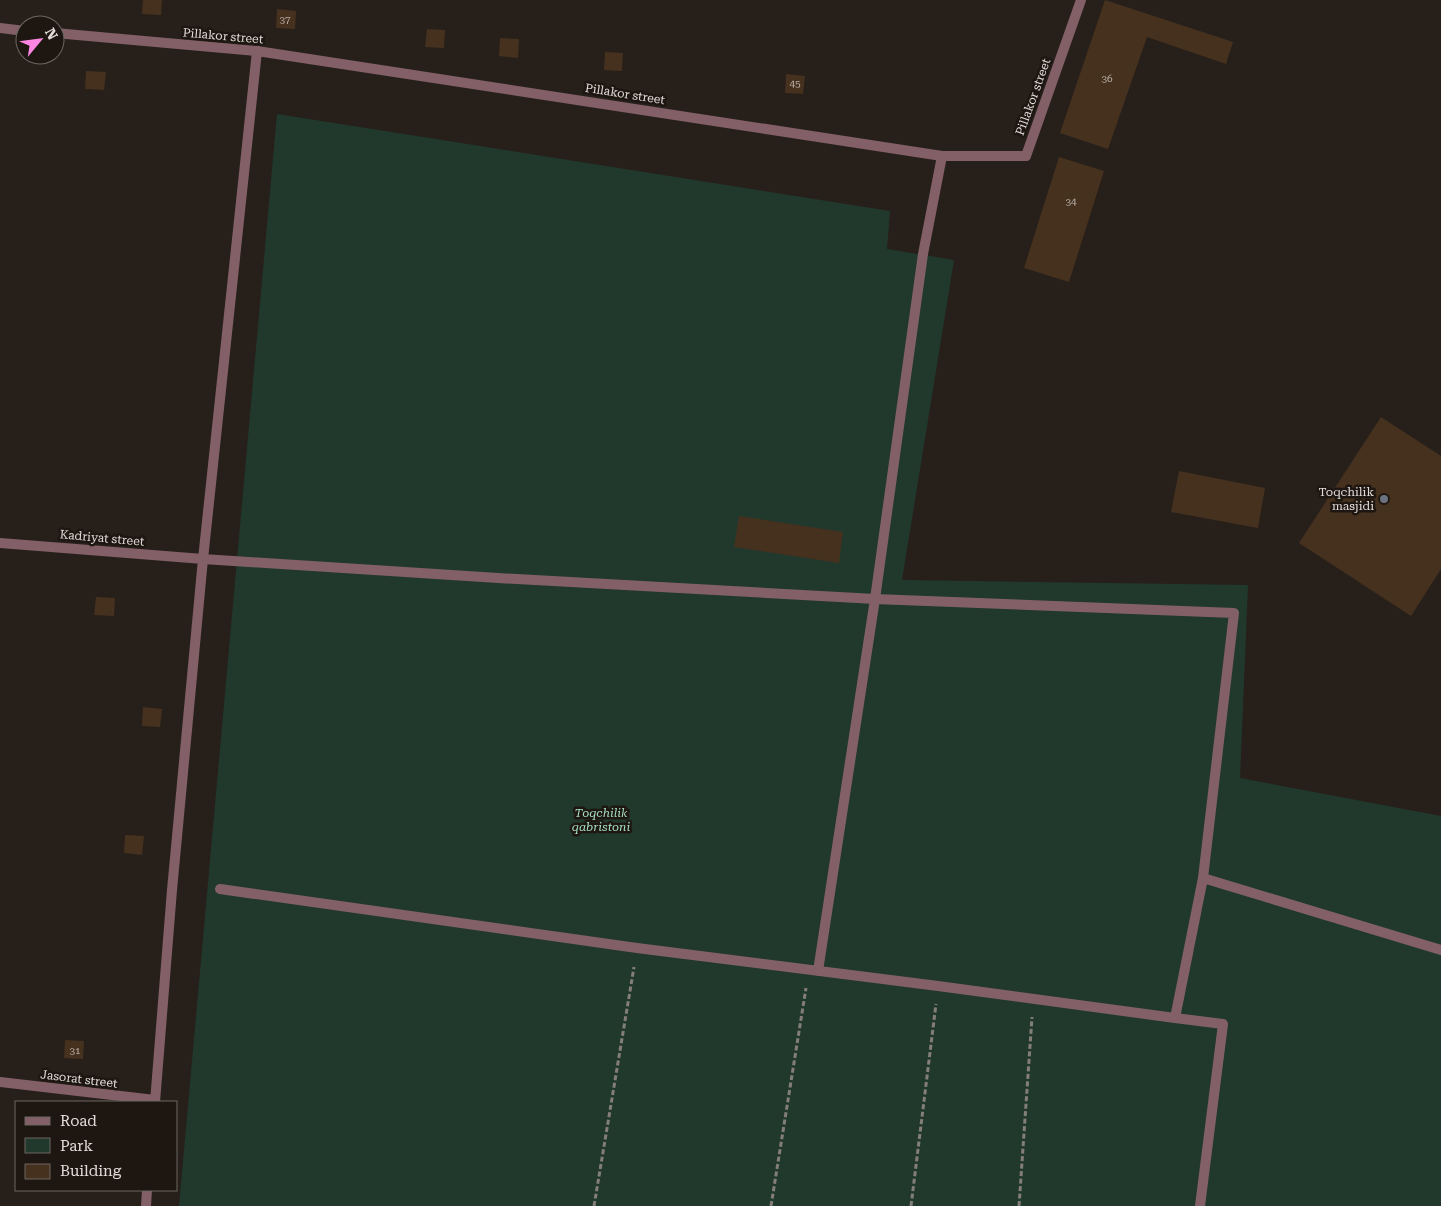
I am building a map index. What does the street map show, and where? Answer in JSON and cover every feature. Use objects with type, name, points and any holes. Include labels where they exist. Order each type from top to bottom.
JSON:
[{"type":"street","name":"Pillakor street","points":[[65,34],[257,51],[942,156],[1026,156],[1081,0]]},
{"type":"street","points":[[0,28],[15,30]]},
{"type":"street","points":[[155,1101],[172,890],[203,559],[257,51]]},
{"type":"street","points":[[814,970],[875,599],[923,254],[942,156]]},
{"type":"street","name":"Kadriyat street","points":[[0,543],[203,559],[498,578],[875,599],[1234,613],[1203,878]]},
{"type":"street","points":[[1175,1018],[1203,878],[1441,950]]},
{"type":"street","points":[[220,889],[637,948],[1223,1024],[1200,1206]]},
{"type":"street","name":"Jasorat street","points":[[0,1082],[155,1101]]},
{"type":"street","points":[[146,1206],[147,1191]]},
{"type":"path","points":[[594,1206],[637,948]]},
{"type":"path","points":[[771,1206],[814,970]]},
{"type":"path","points":[[911,1206],[938,986]]},
{"type":"path","points":[[1019,1206],[1034,999]]},
{"type":"green space","name":"Toqchilik qabristoni","points":[[277,114],[890,211],[887,249],[954,260],[902,580],[1248,585],[1240,778],[1441,816],[1441,1206],[179,1206]]},
{"type":"building","points":[[143,0],[162,0],[161,15],[142,14]]},
{"type":"building","points":[[1105,0],[1233,42],[1226,64],[1147,37],[1108,149],[1060,133]]},
{"type":"building","points":[[277,9],[296,11],[295,29],[276,28]]},
{"type":"building","points":[[427,29],[445,30],[444,48],[425,47]]},
{"type":"building","points":[[500,38],[519,39],[518,58],[499,56]]},
{"type":"building","points":[[605,52],[623,53],[622,71],[604,70]]},
{"type":"building","points":[[86,71],[106,72],[104,90],[85,89]]},
{"type":"building","points":[[786,74],[805,76],[803,94],[785,93]]},
{"type":"building","points":[[1059,157],[1104,171],[1069,282],[1024,268]]},
{"type":"building","name":"Toqchilik masjidi","points":[[1381,417],[1441,456],[1441,569],[1411,616],[1299,543]]},
{"type":"building","points":[[1179,471],[1265,488],[1258,528],[1171,512]]},
{"type":"building","points":[[739,516],[843,532],[839,563],[734,547]]},
{"type":"building","points":[[96,597],[115,598],[114,616],[94,615]]},
{"type":"building","points":[[143,707],[162,709],[160,727],[142,726]]},
{"type":"building","points":[[125,835],[144,836],[142,855],[124,853]]},
{"type":"building","points":[[65,1040],[84,1041],[83,1059],[64,1058]]},
{"type":"place","name":"Toqchilik masjidi","points":[[1384,499]]}]
